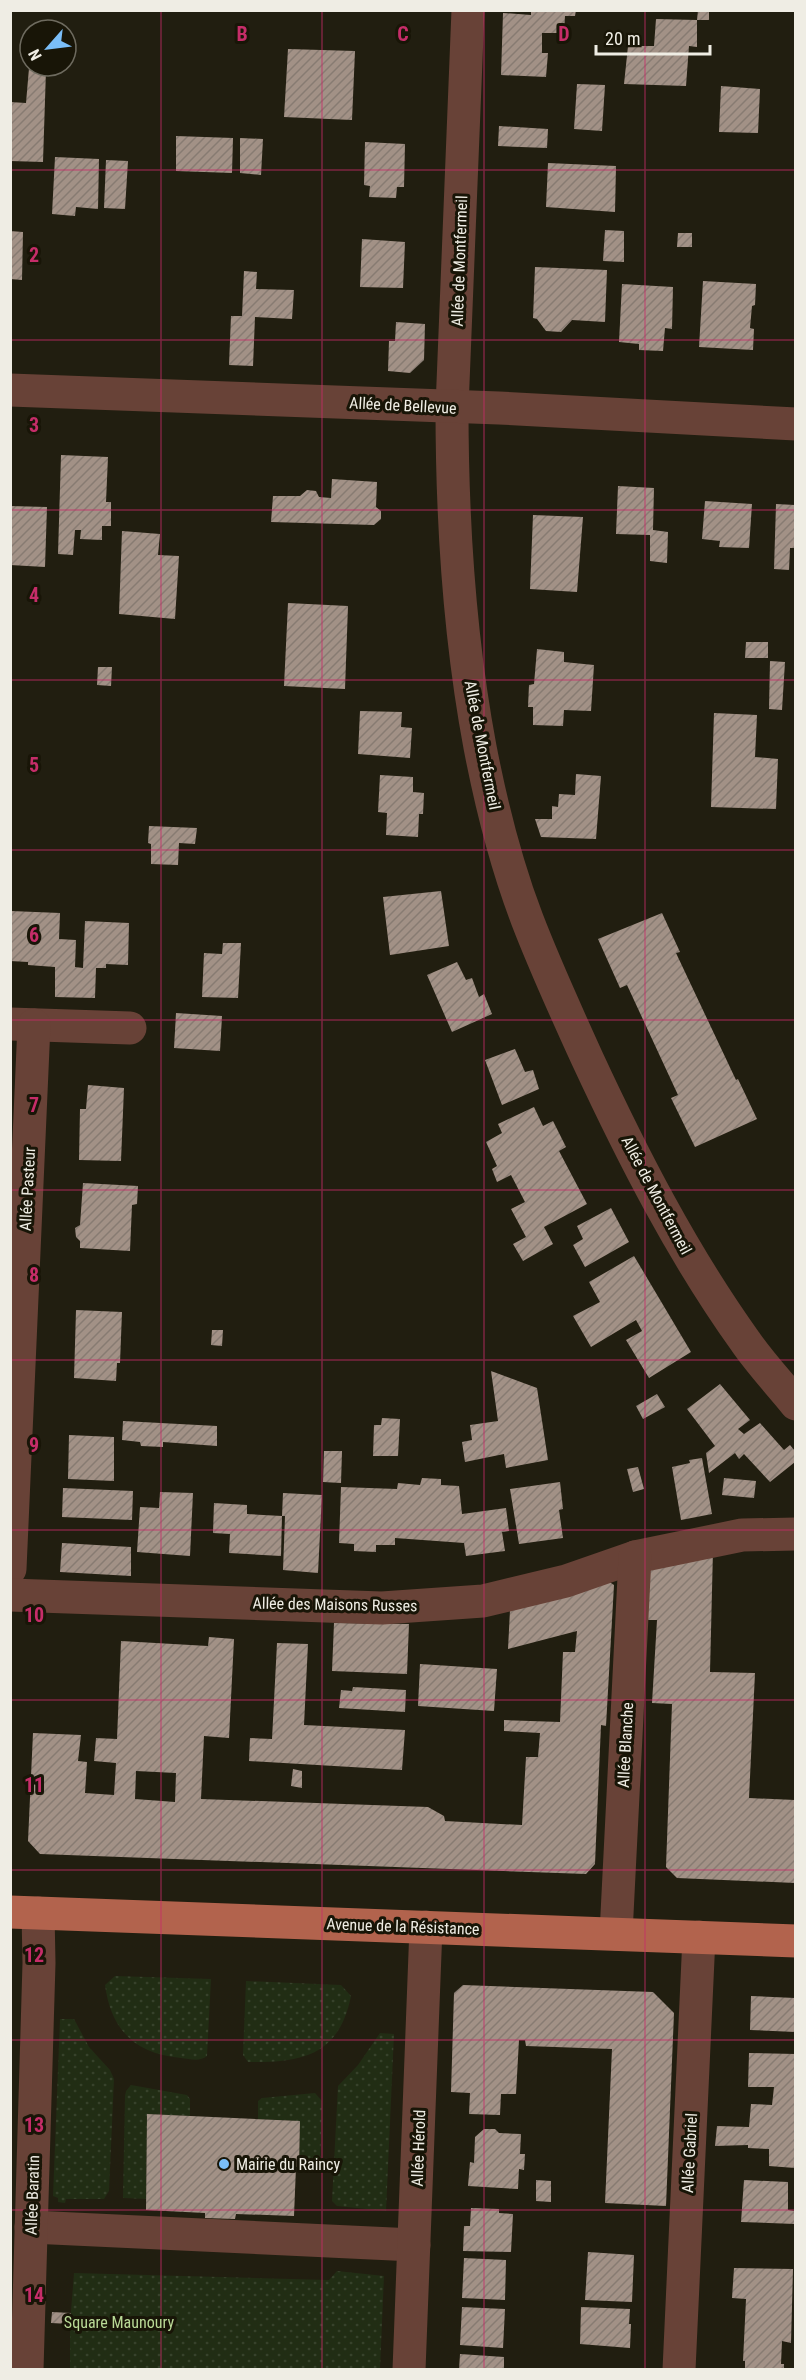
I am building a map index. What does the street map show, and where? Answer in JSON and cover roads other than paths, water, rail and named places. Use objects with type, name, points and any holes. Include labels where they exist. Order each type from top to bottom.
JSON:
[{"type":"main road","name":"Avenue de la Résistance","points":[[24,1912],[795,1941]]},
{"type":"street","name":"Allée de Montfermeil","points":[[468,10],[452,408],[457,578],[480,747],[504,848],[526,918],[558,995],[612,1110],[687,1252],[745,1341],[795,1404]]},
{"type":"street","name":"Allée de Bellevue","points":[[10,390],[795,424]]},
{"type":"street","points":[[22,1024],[130,1028]]},
{"type":"street","name":"Allée Pasteur","points":[[10,1569],[22,1024]]},
{"type":"street","name":"Allée des Maisons Russes","points":[[10,1595],[382,1608],[483,1600],[566,1581],[635,1557],[742,1535],[795,1534]]},
{"type":"street","name":"Allée Blanche","points":[[616,1934],[635,1557]]},
{"type":"street","name":"Allée Baratin","points":[[24,1912],[39,1963],[27,2370]]},
{"type":"street","name":"Allée Hérold","points":[[409,2370],[426,1927]]},
{"type":"street","name":"Allée Gabriel","points":[[679,2370],[699,1937]]},
{"type":"street","points":[[31,2227],[414,2246]]},
{"type":"place","name":"Mairie du Raincy","points":[[224,2164]]},
{"type":"park label","name":"Square Maunoury","points":[[119,2322]]}]
